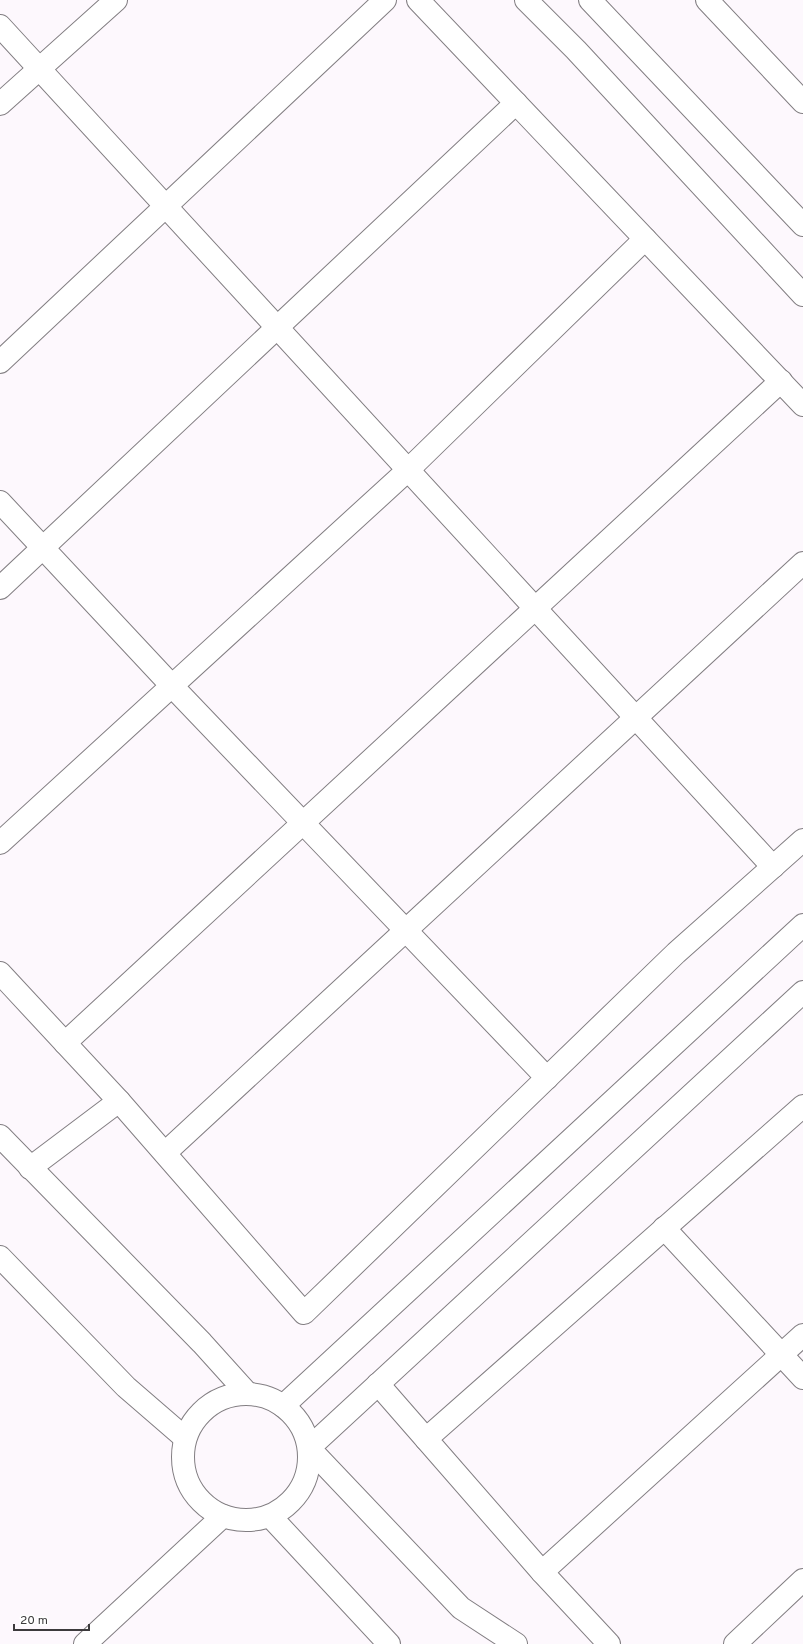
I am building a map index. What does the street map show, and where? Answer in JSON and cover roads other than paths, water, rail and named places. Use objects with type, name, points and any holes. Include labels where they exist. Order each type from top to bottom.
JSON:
[{"type":"street","points":[[0,104],[116,0]]},
{"type":"street","points":[[0,362],[385,0]]},
{"type":"street","points":[[418,0],[803,405]]},
{"type":"street","points":[[526,0],[576,50],[803,295]]},
{"type":"street","points":[[590,0],[803,225]]},
{"type":"street","points":[[707,0],[802,100]]},
{"type":"street","points":[[0,26],[773,867]]},
{"type":"street","points":[[0,588],[516,103]]},
{"type":"street","points":[[0,843],[408,470],[645,239]]},
{"type":"street","points":[[65,1043],[780,381]]},
{"type":"street","points":[[0,502],[172,686],[547,1078]]},
{"type":"street","points":[[165,1153],[803,562]]},
{"type":"street","points":[[0,973],[119,1101],[304,1313],[676,953],[803,840]]},
{"type":"street","points":[[283,1406],[803,925]]},
{"type":"street","points":[[309,1448],[803,992]]},
{"type":"street","points":[[30,1168],[119,1101]]},
{"type":"street","points":[[426,1439],[803,1106]]},
{"type":"street","points":[[0,1136],[202,1343],[248,1394]]},
{"type":"street","points":[[664,1228],[803,1378]]},
{"type":"street","points":[[0,1257],[126,1387],[185,1438]]},
{"type":"street","points":[[542,1572],[803,1335]]},
{"type":"street","points":[[378,1384],[542,1572],[609,1644]]},
{"type":"street","points":[[248,1394],[263,1396],[289,1410],[302,1427],[309,1448],[309,1469],[301,1489],[288,1505],[270,1516],[250,1521],[229,1519],[210,1510],[195,1495],[185,1476],[183,1455],[185,1438],[197,1418],[211,1405],[229,1396],[248,1394]]},
{"type":"street","points":[[309,1448],[461,1608],[516,1644]]},
{"type":"street","points":[[85,1644],[223,1516]]},
{"type":"street","points":[[270,1516],[389,1644]]},
{"type":"street","points":[[735,1644],[803,1580]]}]
